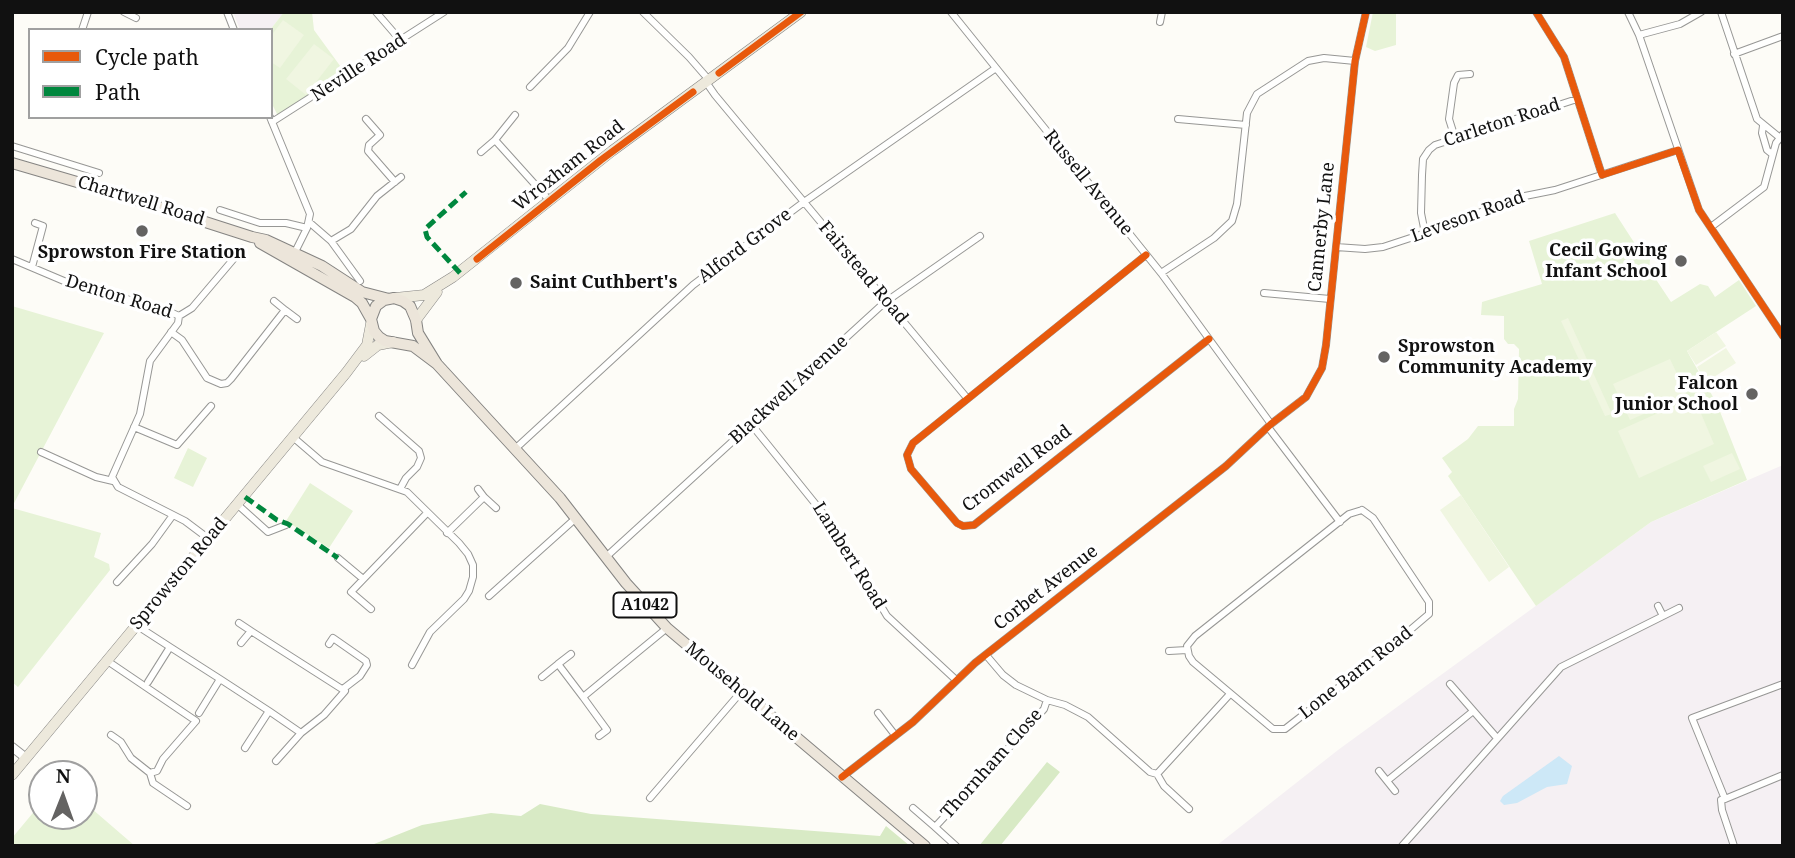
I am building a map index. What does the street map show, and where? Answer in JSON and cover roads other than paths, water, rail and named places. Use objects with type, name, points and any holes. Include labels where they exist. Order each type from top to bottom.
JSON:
[{"type":"highway","name":"Chartwell Road","points":[[12,161],[266,240],[295,252],[362,292],[392,299]]},
{"type":"highway","name":"Chartwell Road","points":[[252,237],[355,296],[371,321]]},
{"type":"highway","name":"Mousehold Lane","points":[[392,299],[404,301],[410,306],[422,342],[437,364],[516,449],[576,518],[632,591],[667,628],[925,846]]},
{"type":"highway","points":[[371,321],[376,306],[392,299]]},
{"type":"highway","name":"Mousehold Lane","points":[[371,321],[379,337],[413,346],[437,364]]},
{"type":"highway","points":[[395,342],[408,336],[416,322]]},
{"type":"main road","name":"Wroxham Road","points":[[416,322],[436,293],[453,277],[549,200],[801,12]]},
{"type":"main road","name":"Wroxham Road","points":[[392,299],[424,295],[453,277]]},
{"type":"main road","name":"Sprowston Road","points":[[12,775],[346,373],[367,345],[371,321]]},
{"type":"main road","name":"Sprowston Road","points":[[346,373],[371,349],[395,342]]},
{"type":"street","points":[[120,21],[124,12],[136,18]]},
{"type":"street","points":[[376,12],[401,41]]},
{"type":"street","name":"Neville Road","points":[[273,119],[444,12]]},
{"type":"street","points":[[530,87],[568,48],[590,12]]},
{"type":"street","name":"Fairstead Road","points":[[643,12],[689,57],[708,81],[715,95],[967,398]]},
{"type":"street","name":"Russell Avenue","points":[[951,12],[1161,273],[1269,426]]},
{"type":"street","points":[[1160,22],[1162,12]]},
{"type":"street","name":"Cannerby Lane","points":[[1269,426],[1306,397],[1316,381],[1326,345],[1355,61],[1366,12]]},
{"type":"street","points":[[1536,12],[1564,57],[1602,175]]},
{"type":"street","points":[[1628,12],[1639,35],[1699,210],[1783,337]]},
{"type":"street","points":[[1639,35],[1680,24],[1701,12]]},
{"type":"street","points":[[1711,227],[1760,191],[1767,180],[1772,153],[1781,136],[1763,126],[1752,109],[1721,12]]},
{"type":"street","points":[[1734,54],[1783,36]]},
{"type":"street","points":[[1161,273],[1214,238],[1232,221],[1237,204],[1247,113],[1257,94],[1308,61],[1324,58],[1355,61]]},
{"type":"street","name":"Alford Grove","points":[[516,449],[693,285],[804,202],[996,68]]},
{"type":"street","points":[[1455,138],[1449,119],[1454,83],[1457,72],[1470,74]]},
{"type":"street","points":[[531,75],[537,81]]},
{"type":"street","name":"Carleton Road","points":[[1425,233],[1421,213],[1423,159],[1429,150],[1455,138],[1577,99]]},
{"type":"street","points":[[481,152],[515,116]]},
{"type":"street","points":[[331,241],[351,229],[377,196],[398,180],[368,151],[369,145],[380,135],[366,119]]},
{"type":"street","points":[[1178,119],[1246,125]]},
{"type":"street","points":[[271,120],[308,207],[308,225],[295,252]]},
{"type":"street","points":[[1763,126],[1762,133],[1767,150],[1772,153]]},
{"type":"street","points":[[495,140],[549,200]]},
{"type":"street","points":[[12,146],[99,173]]},
{"type":"street","name":"Leveson Road","points":[[1336,247],[1376,248],[1472,217],[1510,200],[1555,190],[1678,149]]},
{"type":"street","points":[[91,170],[93,161]]},
{"type":"street","points":[[220,210],[260,223],[308,225],[331,241],[360,281]]},
{"type":"street","points":[[32,267],[47,227],[35,223]]},
{"type":"street","name":"Blackwell Avenue","points":[[607,556],[886,301],[980,236]]},
{"type":"street","name":"Denton Road","points":[[12,259],[88,290],[164,309],[179,316],[192,308],[242,249]]},
{"type":"street","name":"Cromwell Road","points":[[1146,255],[913,443],[907,455],[911,469],[957,523],[968,527],[1209,339]]},
{"type":"street","points":[[1264,293],[1330,299]]},
{"type":"street","points":[[274,301],[297,319]]},
{"type":"street","points":[[171,332],[182,340],[207,378],[215,384],[227,383],[285,310]]},
{"type":"street","points":[[113,481],[113,473],[140,414],[150,361],[180,320],[179,316]]},
{"type":"street","points":[[134,427],[177,445],[211,406]]},
{"type":"street","points":[[379,416],[419,451],[421,458],[417,467],[400,489]]},
{"type":"street","name":"Lambert Road","points":[[751,424],[834,527],[887,616],[955,679]]},
{"type":"street","points":[[1269,426],[1340,522]]},
{"type":"street","name":"Corbet Avenue","points":[[842,777],[913,722],[955,679],[1226,466],[1269,426]]},
{"type":"street","points":[[294,438],[322,462],[400,489],[414,498],[468,554],[473,565],[472,583],[464,599],[430,632],[412,664]]},
{"type":"street","points":[[54,457],[59,448]]},
{"type":"street","points":[[41,452],[96,477],[113,481],[118,487],[173,515],[209,539]]},
{"type":"street","points":[[478,489],[496,508]]},
{"type":"street","points":[[447,533],[484,497]]},
{"type":"street","points":[[238,505],[268,532],[286,525]]},
{"type":"street","name":"Lone Barn Road","points":[[1362,507],[1373,518],[1430,607],[1426,618],[1285,729],[1273,729],[1193,662],[1187,650],[1195,636],[1340,522],[1362,507]]},
{"type":"street","points":[[372,609],[351,592],[427,513]]},
{"type":"street","points":[[116,570],[120,579],[152,544],[173,515]]},
{"type":"street","points":[[489,596],[576,518]]},
{"type":"street","points":[[338,558],[362,578]]},
{"type":"street","points":[[1658,606],[1663,616]]},
{"type":"street","points":[[1402,846],[1561,667],[1679,608]]},
{"type":"street","points":[[239,623],[345,691],[276,761]]},
{"type":"street","points":[[136,625],[301,733]]},
{"type":"street","points":[[583,697],[667,628]]},
{"type":"street","points":[[242,643],[251,631]]},
{"type":"street","points":[[329,638],[364,658],[368,665],[360,676],[342,689]]},
{"type":"street","points":[[148,682],[170,647]]},
{"type":"street","points":[[1169,650],[1187,650]]},
{"type":"street","points":[[542,677],[570,654]]},
{"type":"street","points":[[986,655],[1003,675],[1016,685],[1088,717],[1150,772],[1157,774],[1164,786],[1189,808]]},
{"type":"street","points":[[106,660],[196,721],[157,771],[150,773]]},
{"type":"street","points":[[558,664],[607,730]]},
{"type":"street","points":[[199,713],[220,679]]},
{"type":"street","points":[[1450,684],[1497,738]]},
{"type":"street","points":[[1725,799],[1692,718],[1783,684]]},
{"type":"street","points":[[650,798],[741,692]]},
{"type":"street","points":[[1157,774],[1230,694]]},
{"type":"street","name":"Thornham Close","points":[[935,827],[1044,709],[1047,700]]},
{"type":"street","points":[[245,748],[270,711]]},
{"type":"street","points":[[1388,781],[1472,712]]},
{"type":"street","points":[[878,713],[895,735]]},
{"type":"street","points":[[599,736],[615,723]]},
{"type":"street","points":[[111,735],[121,742],[131,758],[150,773],[153,783],[187,806]]},
{"type":"street","points":[[12,747],[26,758]]},
{"type":"street","points":[[1379,771],[1395,791]]},
{"type":"street","points":[[1734,846],[1721,800],[1783,775]]},
{"type":"street","name":"Thornham Close","points":[[913,808],[956,846]]},
{"type":"water","points":[[1559,756],[1572,766],[1567,784],[1547,787],[1517,803],[1504,805],[1500,801],[1503,796]]},
{"type":"place","name":"Sprowston Fire Station","points":[[142,231]]},
{"type":"place","name":"Cecil Gowing Infant School","points":[[1681,261]]},
{"type":"place","name":"Saint Cuthbert's","points":[[516,283]]},
{"type":"place","name":"Sprowston Community Academy","points":[[1384,357]]},
{"type":"place","name":"Falcon Junior School","points":[[1752,394]]}]
